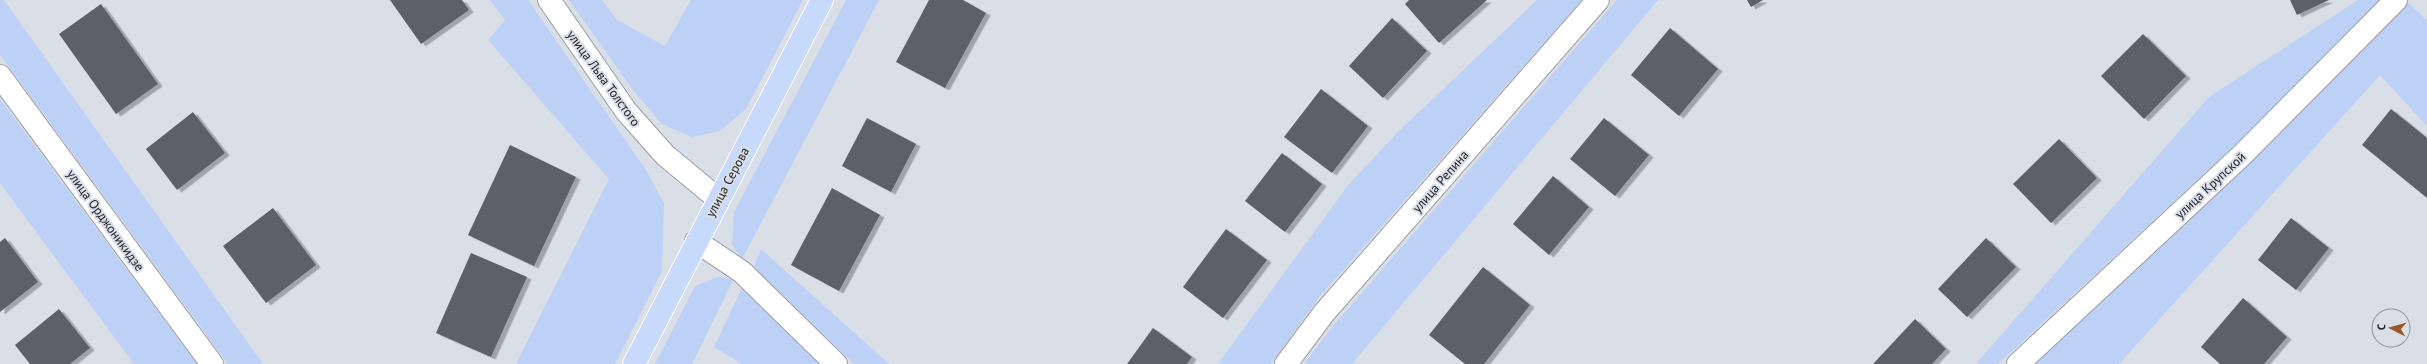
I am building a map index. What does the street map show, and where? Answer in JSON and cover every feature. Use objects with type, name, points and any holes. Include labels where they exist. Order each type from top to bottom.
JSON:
[{"type":"main road","name":"улица Серова","points":[[634,364],[696,241],[822,0]]},
{"type":"street","name":"улица Льва Толстого","points":[[548,0],[626,111],[665,156],[718,199]]},
{"type":"street","name":"улица Репина","points":[[1286,364],[1324,313],[1598,0]]},
{"type":"street","name":"улица Крупской","points":[[2018,364],[2242,155],[2396,0]]},
{"type":"street","name":"улица Орджоникидзе","points":[[0,76],[212,364]]},
{"type":"street","points":[[696,241],[742,272],[836,364]]},
{"type":"shaded area","points":[[0,0],[4,0],[263,364],[228,364],[0,55]]},
{"type":"shaded area","points":[[490,0],[528,0],[646,170],[664,203],[662,271],[615,364],[516,364],[609,179],[488,40],[505,20]]},
{"type":"shaded area","points":[[569,0],[602,0],[617,20],[665,46],[691,0],[803,0],[746,109],[720,131],[692,137],[662,124],[633,90]]},
{"type":"shaded area","points":[[846,0],[879,0],[742,259],[732,245],[734,212]]},
{"type":"shaded area","points":[[1537,0],[1582,0],[1320,296],[1271,364],[1218,364],[1349,184],[1400,130]]},
{"type":"shaded area","points":[[1617,0],[1658,0],[1352,364],[1304,364],[1333,326]]},
{"type":"shaded area","points":[[2358,0],[2381,0],[2233,147],[1998,364],[1976,364],[2209,97]]},
{"type":"shaded area","points":[[2406,1],[2427,20],[2427,126],[2380,75],[2119,364],[2034,364],[2249,164]]},
{"type":"shaded area","points":[[0,99],[197,364],[134,364],[0,183]]},
{"type":"shaded area","points":[[761,249],[889,364],[854,364],[754,267]]},
{"type":"shaded area","points":[[719,277],[733,280],[692,364],[655,364],[695,286]]},
{"type":"shaded area","points":[[743,286],[825,364],[742,364],[714,347]]},
{"type":"building","points":[[390,0],[462,0],[469,10],[421,44]]},
{"type":"building","points":[[929,0],[963,0],[986,13],[945,88],[896,62]]},
{"type":"building","points":[[1409,0],[1487,0],[1439,43],[1405,4]]},
{"type":"building","points":[[1747,0],[1763,0],[1751,7]]},
{"type":"building","points":[[2290,0],[2329,0],[2297,15]]},
{"type":"building","points":[[101,4],[158,84],[116,114],[59,34]]},
{"type":"building","points":[[1392,18],[1427,51],[1383,98],[1349,66]]},
{"type":"building","points":[[1670,28],[1718,69],[1679,116],[1631,75]]},
{"type":"building","points":[[2143,34],[2186,76],[2144,119],[2101,76]]},
{"type":"building","points":[[1321,89],[1368,126],[1332,173],[1284,137]]},
{"type":"building","points":[[2391,109],[2427,138],[2427,198],[2362,145]]},
{"type":"building","points":[[193,112],[225,153],[177,190],[146,149]]},
{"type":"building","points":[[867,118],[916,144],[891,192],[842,166]]},
{"type":"building","points":[[1604,118],[1649,155],[1615,196],[1570,159]]},
{"type":"building","points":[[2059,139],[2097,178],[2051,223],[2013,184]]},
{"type":"building","points":[[510,145],[576,177],[534,266],[468,235]]},
{"type":"building","points":[[1282,153],[1322,184],[1285,232],[1245,201]]},
{"type":"building","points":[[1553,176],[1589,207],[1549,255],[1513,224]]},
{"type":"building","points":[[832,188],[880,215],[839,291],[791,265]]},
{"type":"building","points":[[273,208],[316,265],[266,303],[223,246]]},
{"type":"building","points":[[2291,218],[2329,248],[2296,290],[2258,260]]},
{"type":"building","points":[[1226,229],[1267,260],[1223,318],[1183,287]]},
{"type":"building","points":[[5,238],[38,282],[0,312],[0,242]]},
{"type":"building","points":[[1986,238],[2016,267],[1967,317],[1938,289]]},
{"type":"building","points":[[471,253],[527,277],[491,357],[436,333]]},
{"type":"building","points":[[1483,267],[1530,305],[1484,364],[1465,364],[1429,335]]},
{"type":"building","points":[[2243,298],[2287,337],[2264,364],[2220,364],[2201,347]]},
{"type":"building","points":[[59,309],[90,348],[70,364],[30,364],[15,345]]},
{"type":"building","points":[[1915,319],[1946,349],[1932,364],[1873,364]]},
{"type":"building","points":[[1153,328],[1192,357],[1187,364],[1127,364]]}]
